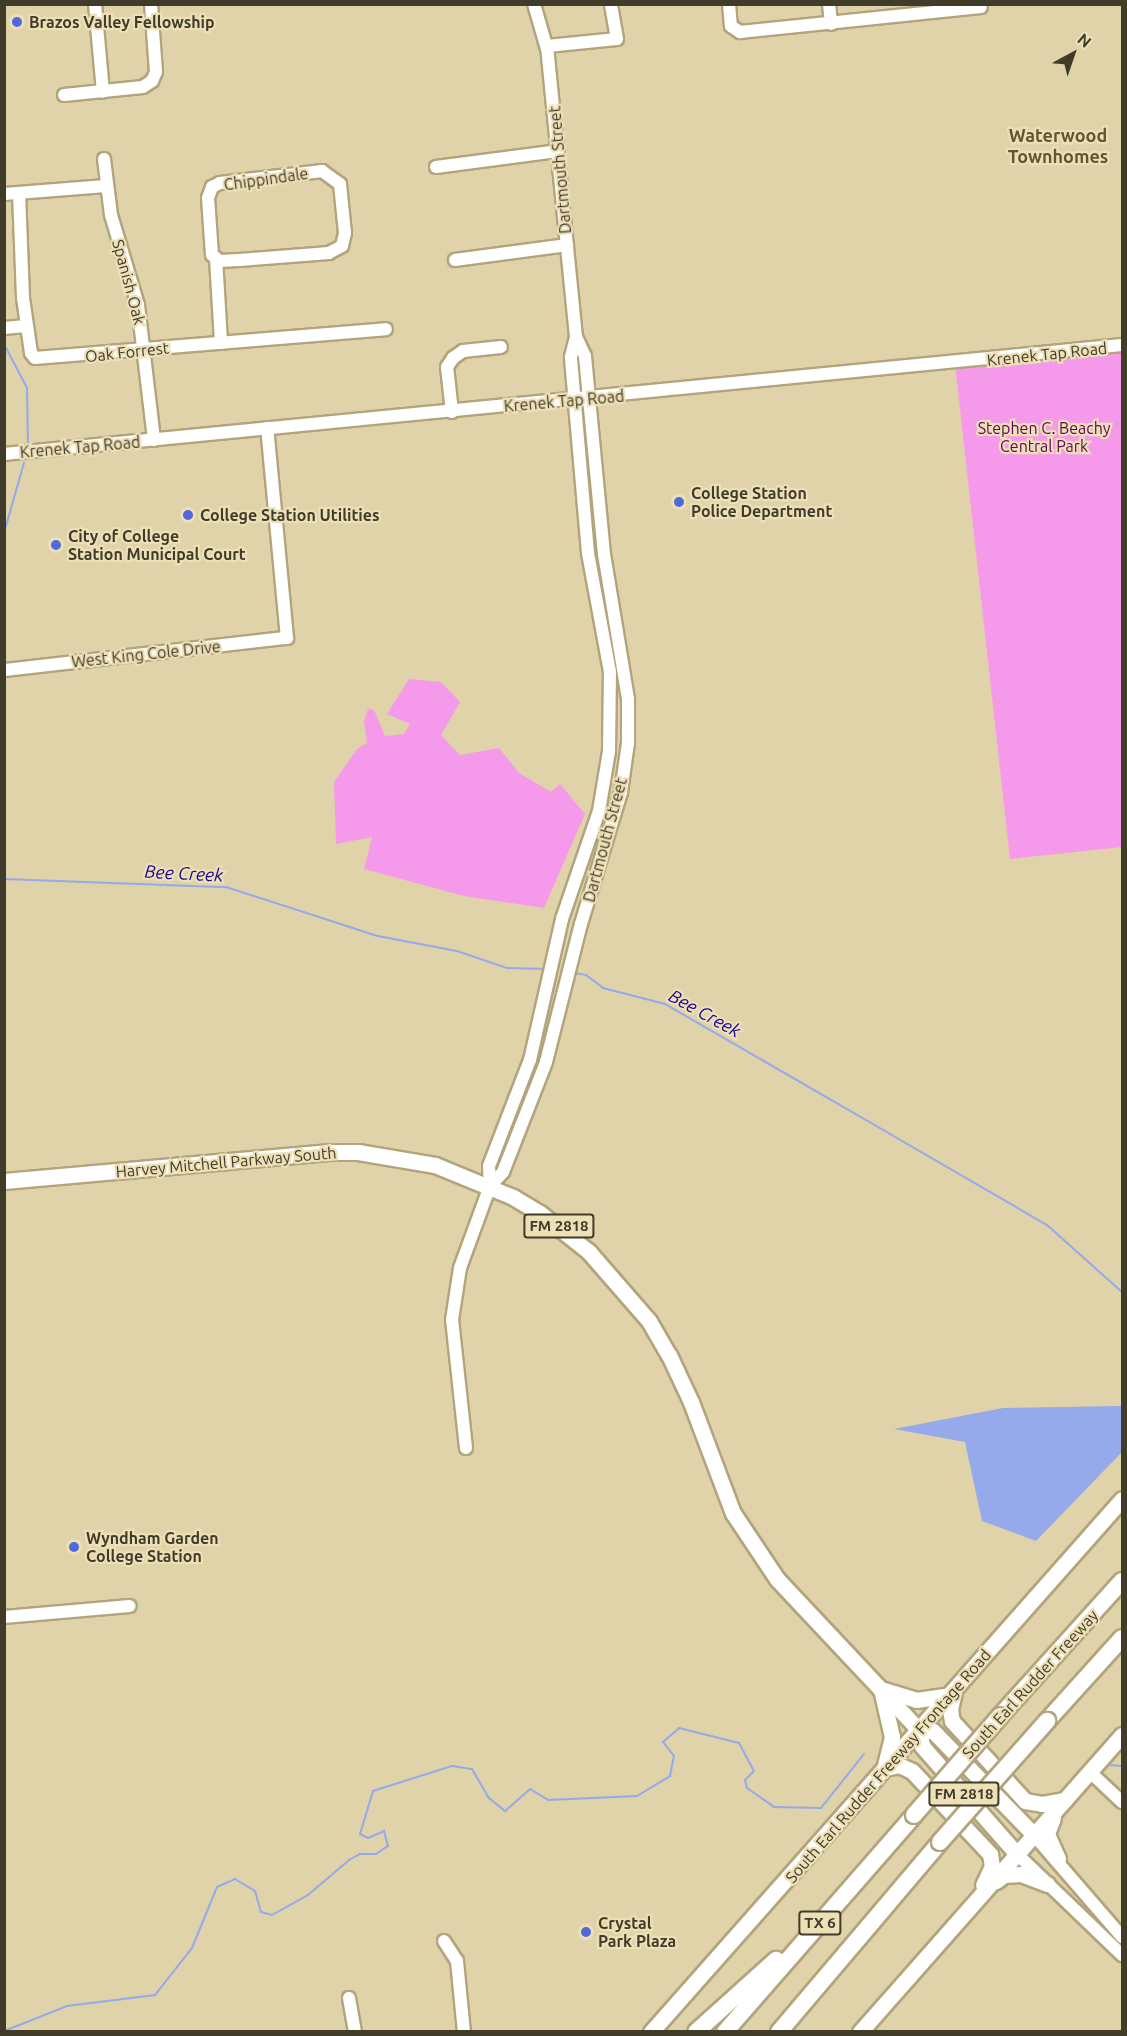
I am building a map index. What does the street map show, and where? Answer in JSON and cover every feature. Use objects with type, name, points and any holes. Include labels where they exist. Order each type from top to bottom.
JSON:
[{"type":"highway","name":"South Earl Rudder Freeway","points":[[725,2031],[1000,1716],[1122,1581]]},
{"type":"highway","name":"TX 6","points":[[780,2031],[940,1842],[1122,1638]]},
{"type":"highway","points":[[696,2031],[830,1911]]},
{"type":"main road","name":"Harvey Mitchell Parkway South","points":[[4,1181],[327,1152],[398,1156],[435,1165],[490,1186],[561,1227],[589,1252],[631,1298],[669,1355],[733,1513],[777,1579],[919,1730],[922,1746],[1017,1854]]},
{"type":"main road","name":"South Earl Rudder Freeway Frontage Road","points":[[651,2031],[1122,1499]]},
{"type":"main road","points":[[881,1689],[916,1700],[953,1692],[950,1709],[952,1721],[1025,1801],[1059,1806]]},
{"type":"main road","points":[[881,1689],[892,1737],[884,1770],[899,1766],[912,1771],[990,1854],[992,1866],[982,1893]]},
{"type":"main road","name":"Harvey Mitchell Parkway South","points":[[919,1730],[933,1731],[1034,1835]]},
{"type":"main road","points":[[860,2031],[1122,1735]]},
{"type":"main road","points":[[1058,1859],[1047,1834],[1059,1806]]},
{"type":"main road","points":[[982,1893],[1004,1875],[1031,1876],[1047,1884]]},
{"type":"street","points":[[95,4],[103,92]]},
{"type":"street","points":[[64,96],[143,87],[152,81],[156,72],[151,4]]},
{"type":"street","name":"Dartmouth Street","points":[[490,1186],[489,1166],[522,1086],[562,919],[599,811],[607,768],[612,697],[588,553],[571,357],[576,337],[547,46],[534,4]]},
{"type":"street","points":[[547,46],[617,39],[611,4]]},
{"type":"street","points":[[729,4],[731,26],[740,32],[831,24],[931,9],[981,7]]},
{"type":"street","points":[[830,4],[831,24]]},
{"type":"street","points":[[436,167],[557,152]]},
{"type":"street","name":"Spanish Oak","points":[[104,159],[106,186],[138,304],[154,440]]},
{"type":"street","name":"Chippindale","points":[[216,258],[239,260],[329,253],[342,246],[345,233],[340,184],[322,171],[220,183],[212,187],[208,198],[216,258],[221,343]]},
{"type":"street","points":[[4,195],[106,186]]},
{"type":"street","name":"Oak Forrest","points":[[19,193],[26,326],[31,353],[35,358],[386,329]]},
{"type":"street","points":[[455,260],[567,244]]},
{"type":"street","points":[[4,328],[26,326]]},
{"type":"street","name":"Dartmouth Street","points":[[466,1448],[452,1308],[466,1248],[490,1186],[503,1172],[535,1094],[581,924],[621,792],[628,706],[604,554],[585,356],[576,337]]},
{"type":"street","name":"Krenek Tap Road","points":[[4,454],[590,399],[1122,345]]},
{"type":"street","points":[[452,412],[447,368],[453,358],[463,351],[501,347]]},
{"type":"street","name":"West King Cole Drive","points":[[4,670],[287,638],[267,428]]},
{"type":"street","points":[[4,1617],[130,1606]]},
{"type":"street","points":[[1090,1772],[1122,1802]]},
{"type":"street","points":[[1034,1835],[1058,1859],[1122,1937]]},
{"type":"street","points":[[1017,1854],[1122,1955]]},
{"type":"street","points":[[444,1941],[457,1961],[464,2031]]},
{"type":"street","points":[[349,1998],[355,2031]]},
{"type":"green space","name":"Stephen C. Beachy Central Park","points":[[1122,350],[1122,847],[1010,859],[955,364]]},
{"type":"green space","points":[[409,679],[441,682],[460,702],[441,735],[460,755],[499,748],[519,773],[551,792],[560,784],[585,814],[544,908],[464,896],[364,869],[372,837],[336,844],[334,782],[357,749],[367,743],[364,721],[368,709],[374,710],[385,736],[404,734],[410,724],[387,714]]},
{"type":"water","points":[[1122,1406],[1122,1452],[1036,1541],[982,1521],[965,1442],[894,1429],[1003,1408]]},
{"type":"waterway","points":[[4,344],[27,388],[28,445]]},
{"type":"waterway","points":[[4,533],[24,463]]},
{"type":"waterway","name":"Bee Creek","points":[[4,879],[226,887],[378,936],[457,951],[507,968],[547,969]]},
{"type":"waterway","name":"Bee Creek","points":[[574,973],[586,975],[603,988],[665,1004],[1047,1225],[1122,1292]]},
{"type":"waterway","points":[[4,2031],[67,2006],[155,1995],[192,1948],[217,1887],[235,1879],[255,1891],[261,1912],[272,1915],[308,1895],[349,1860],[360,1854],[376,1854],[388,1846],[384,1831],[368,1838],[360,1834],[373,1791],[452,1766],[472,1769],[489,1798],[505,1811],[530,1789],[548,1800],[637,1796],[670,1776],[674,1756],[663,1742],[679,1728],[739,1743],[754,1771],[745,1780],[747,1788],[774,1807],[821,1808],[864,1754]]},
{"type":"waterway","points":[[1109,1765],[1122,1766]]},
{"type":"place","name":"Brazos Valley Fellowship","points":[[17,22]]},
{"type":"place","name":"College Station Police Department","points":[[679,502]]},
{"type":"place","name":"College Station Utilities","points":[[188,515]]},
{"type":"place","name":"City of College Station Municipal Court","points":[[56,545]]},
{"type":"place","name":"Wyndham Garden College Station","points":[[74,1547]]},
{"type":"place","name":"Crystal Park Plaza","points":[[586,1932]]},
{"type":"district","name":"Waterwood Townhomes","points":[[1058,146]]}]
